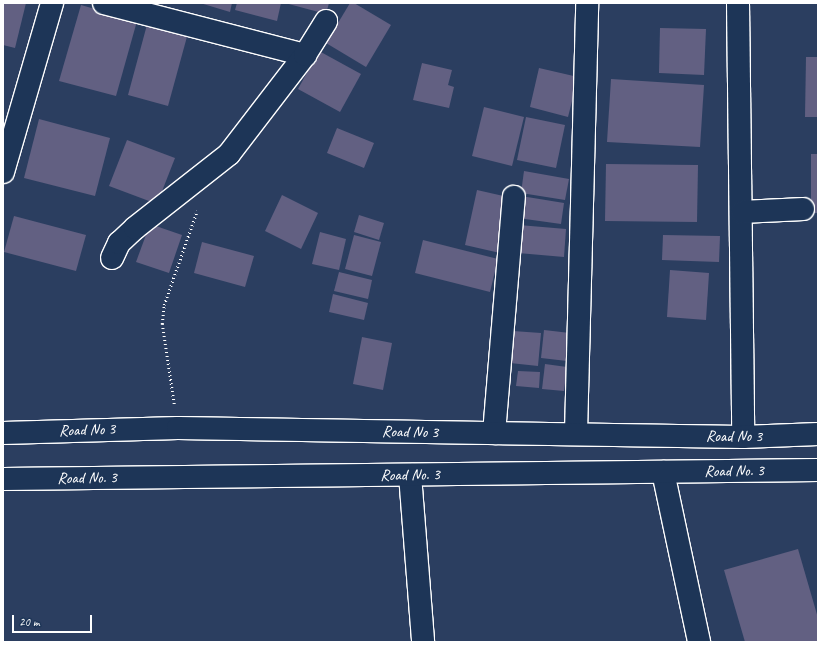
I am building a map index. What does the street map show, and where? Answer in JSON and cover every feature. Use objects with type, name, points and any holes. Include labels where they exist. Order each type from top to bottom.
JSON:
[{"type":"street","points":[[3,172],[52,3]]},
{"type":"street","points":[[104,3],[305,55]]},
{"type":"street","points":[[576,433],[587,3]]},
{"type":"street","points":[[738,3],[742,212],[743,437]]},
{"type":"street","points":[[112,258],[119,243],[135,228],[230,154],[305,55],[326,21]]},
{"type":"street","points":[[494,433],[514,197]]},
{"type":"street","points":[[742,212],[803,209]]},
{"type":"street","name":"Road No 3","points":[[3,433],[178,428],[576,433],[743,437],[818,434]]},
{"type":"street","name":"Road No. 3","points":[[3,479],[818,470]]},
{"type":"street","points":[[662,472],[700,642]]},
{"type":"street","points":[[410,474],[422,642]]},
{"type":"path","points":[[178,428],[162,324],[164,305],[200,203]]},
{"type":"building","points":[[3,3],[26,3],[15,48],[3,45]]},
{"type":"building","points":[[200,3],[232,3],[230,12]]},
{"type":"building","points":[[237,3],[281,3],[277,21],[235,10]]},
{"type":"building","points":[[285,3],[329,3],[326,14]]},
{"type":"building","points":[[350,3],[354,3],[391,25],[366,67],[326,43]]},
{"type":"building","points":[[81,5],[137,21],[116,96],[59,81]]},
{"type":"building","points":[[148,21],[188,33],[168,106],[128,95]]},
{"type":"building","points":[[660,28],[706,29],[704,75],[659,73]]},
{"type":"building","points":[[319,51],[361,74],[340,112],[298,89]]},
{"type":"building","points":[[806,57],[818,57],[818,117],[805,117]]},
{"type":"building","points":[[422,63],[452,70],[448,85],[454,87],[449,108],[413,100]]},
{"type":"building","points":[[539,68],[578,77],[568,117],[530,107]]},
{"type":"building","points":[[611,79],[704,85],[700,147],[607,142]]},
{"type":"building","points":[[484,107],[524,117],[512,166],[472,156]]},
{"type":"building","points":[[526,117],[565,125],[556,168],[517,160]]},
{"type":"building","points":[[39,119],[110,138],[95,196],[24,178]]},
{"type":"building","points":[[337,128],[374,143],[364,168],[327,153]]},
{"type":"building","points":[[127,140],[175,158],[157,204],[109,186]]},
{"type":"building","points":[[811,154],[818,154],[818,213],[811,213]]},
{"type":"building","points":[[606,164],[698,165],[697,222],[605,221]]},
{"type":"building","points":[[524,171],[569,179],[565,200],[521,193]]},
{"type":"building","points":[[477,190],[512,198],[500,253],[465,245]]},
{"type":"building","points":[[282,195],[318,213],[301,249],[265,231]]},
{"type":"building","points":[[521,196],[564,203],[561,224],[518,218]]},
{"type":"building","points":[[359,215],[384,223],[379,240],[354,232]]},
{"type":"building","points":[[14,216],[86,235],[76,271],[4,252]]},
{"type":"building","points":[[150,224],[182,235],[169,273],[136,262]]},
{"type":"building","points":[[519,225],[566,229],[564,257],[518,253]]},
{"type":"building","points":[[320,232],[346,239],[339,270],[312,264]]},
{"type":"building","points":[[354,235],[381,242],[372,276],[345,269]]},
{"type":"building","points":[[663,235],[720,236],[719,262],[662,260]]},
{"type":"building","points":[[423,240],[498,259],[490,292],[415,273]]},
{"type":"building","points":[[202,242],[254,256],[245,287],[194,273]]},
{"type":"building","points":[[670,270],[709,273],[706,320],[667,317]]},
{"type":"building","points":[[339,272],[372,280],[368,299],[334,291]]},
{"type":"building","points":[[333,294],[368,303],[364,320],[329,312]]},
{"type":"building","points":[[544,330],[570,333],[567,361],[541,358]]},
{"type":"building","points":[[513,331],[541,333],[538,366],[510,363]]},
{"type":"building","points":[[362,337],[392,343],[383,390],[353,384]]},
{"type":"building","points":[[545,364],[567,367],[564,391],[542,389]]},
{"type":"building","points":[[518,371],[540,372],[539,388],[516,386]]},
{"type":"building","points":[[798,549],[818,618],[818,642],[745,642],[724,570]]}]
